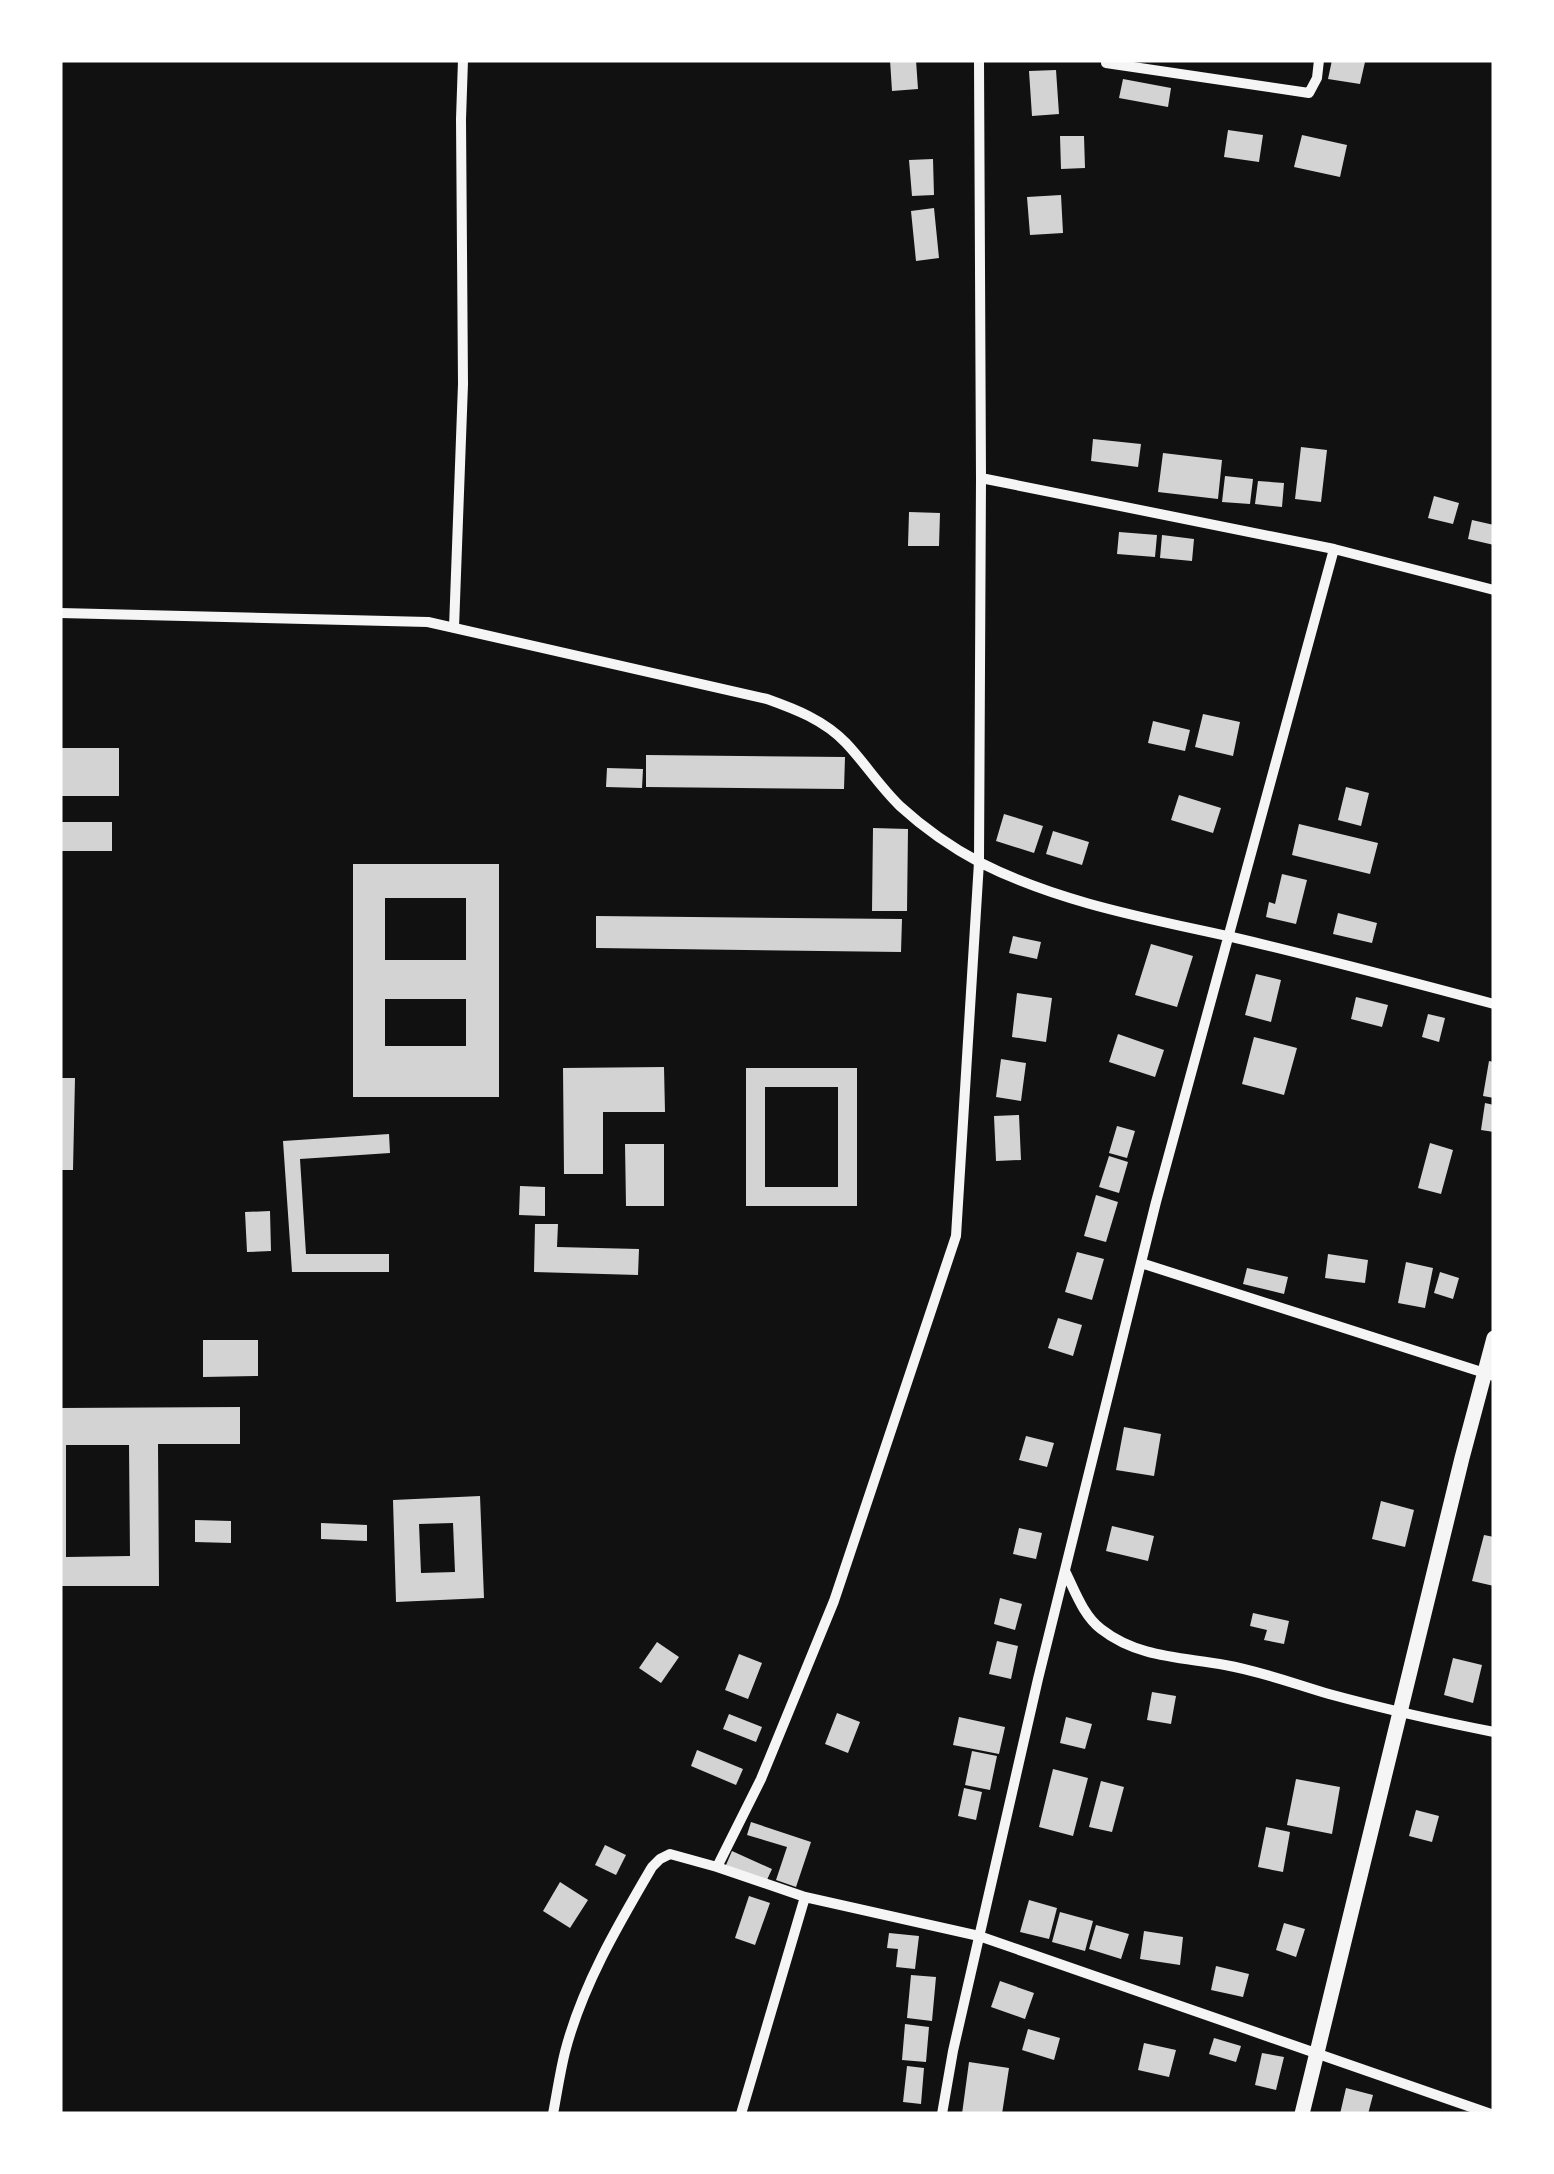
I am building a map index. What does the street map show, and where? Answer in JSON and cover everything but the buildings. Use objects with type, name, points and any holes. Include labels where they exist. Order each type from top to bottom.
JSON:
[{"type":"street","points":[[454,628],[463,384],[464,60]]},
{"type":"street","points":[[718,1867],[761,1779],[834,1601],[956,1236],[979,862],[979,60]]},
{"type":"street","points":[[1106,63],[1309,94],[1317,78],[1319,60]]},
{"type":"street","points":[[981,478],[1334,549],[1494,590]]},
{"type":"street","points":[[942,2114],[979,1936],[1141,1263],[1334,549]]},
{"type":"street","points":[[60,613],[428,622],[766,700],[816,720],[844,741],[902,808],[979,862],[1023,882],[1116,910],[1494,1004]]},
{"type":"street","points":[[1141,1263],[1489,1375]]},
{"type":"street","points":[[1302,2114],[1400,1714],[1489,1375],[1494,1338]]},
{"type":"street","points":[[1065,1570],[1086,1614],[1100,1629],[1151,1654],[1226,1665],[1400,1714],[1494,1732]]},
{"type":"street","points":[[553,2114],[578,2011],[612,1936],[652,1867],[670,1854],[805,1897],[979,1936],[1490,2114]]},
{"type":"street","points":[[741,2114],[805,1897]]}]
